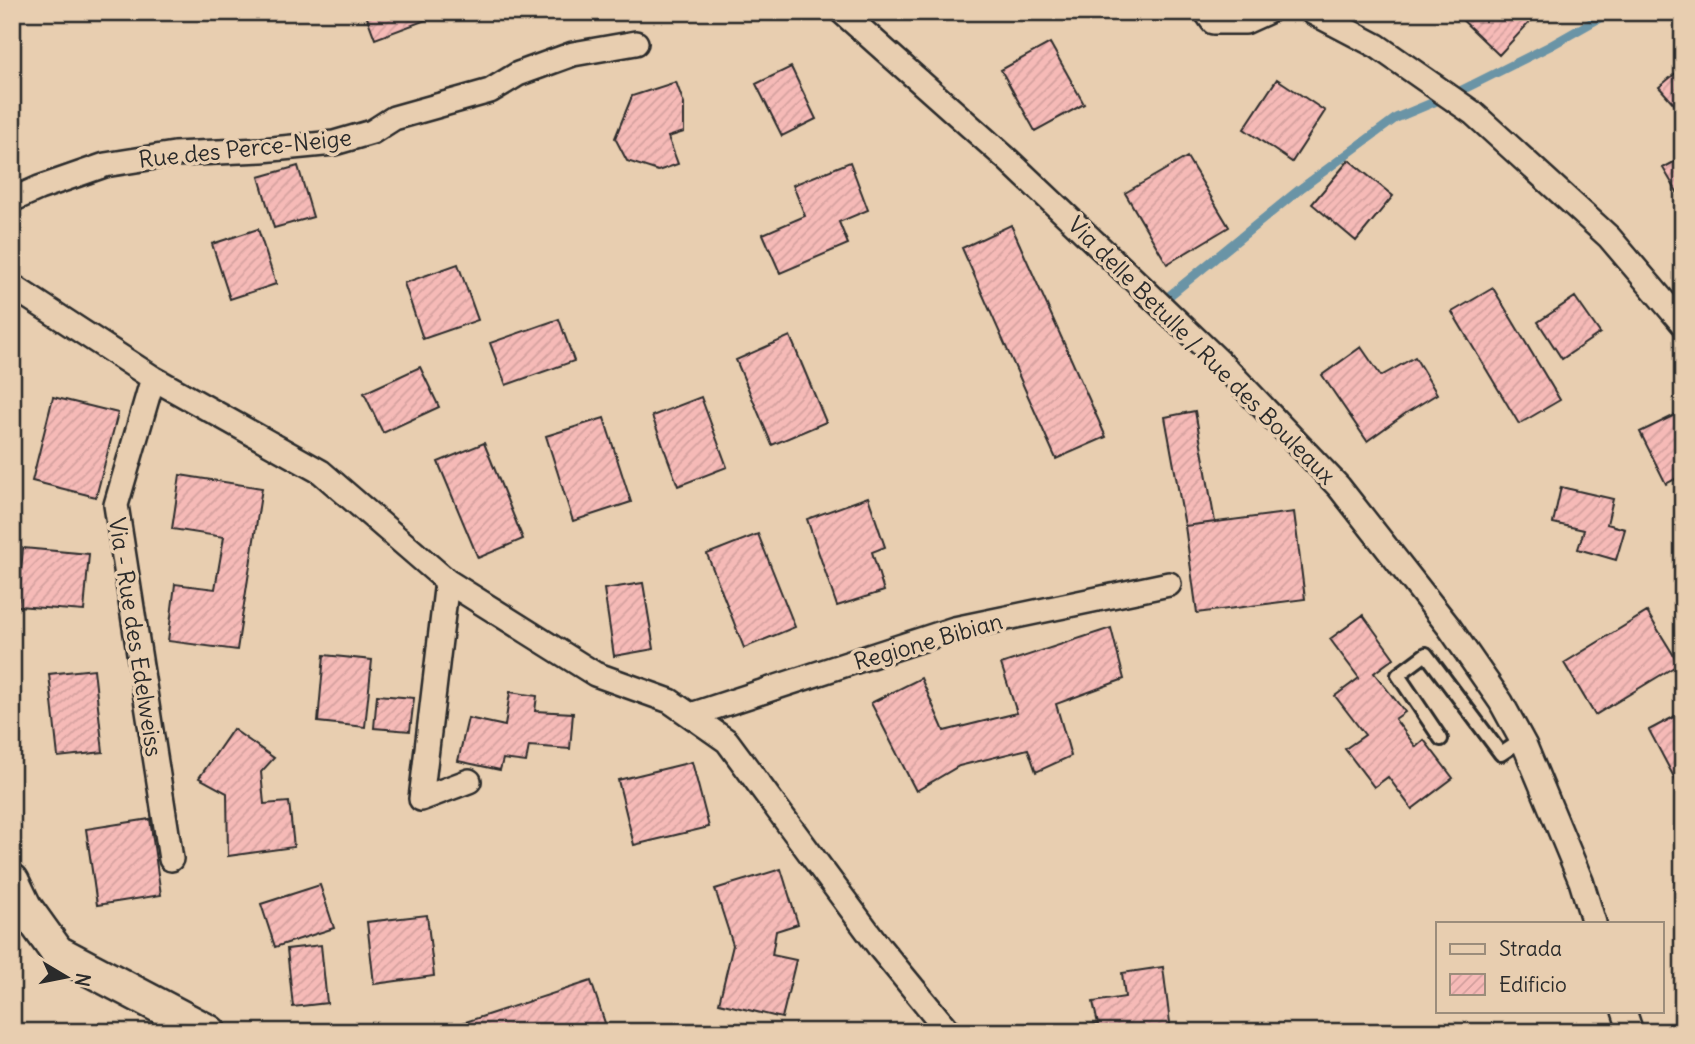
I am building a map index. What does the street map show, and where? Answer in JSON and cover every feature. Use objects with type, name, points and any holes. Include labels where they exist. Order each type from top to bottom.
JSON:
[{"type":"main road","points":[[12,881],[24,906],[57,952],[209,1032]]},
{"type":"street","name":"Via delle Betulle / Rue des Bouleaux","points":[[842,12],[1008,160],[1130,276],[1221,363],[1339,487],[1449,627],[1501,702],[1522,740],[1581,881],[1594,922]]},
{"type":"street","points":[[1206,12],[1213,22],[1245,22],[1267,12]]},
{"type":"street","points":[[1312,12],[1377,46],[1473,113],[1609,237],[1683,324]]},
{"type":"street","name":"Rue des Perce-Neige","points":[[12,200],[105,165],[174,154],[334,143],[372,132],[394,118],[490,91],[518,74],[573,54],[636,43]]},
{"type":"street","points":[[12,286],[152,378],[321,472],[447,581],[595,674],[670,701],[727,741],[880,947],[949,1032]]},
{"type":"street","name":"Via - Rue des Edelweiss","points":[[152,378],[116,505],[171,859]]},
{"type":"street","points":[[447,581],[421,799],[469,781]]},
{"type":"street","name":"Regione Bibian","points":[[691,715],[954,629],[1169,584]]},
{"type":"street","points":[[1624,1012],[1631,1032]]},
{"type":"lane","points":[[1441,739],[1398,675],[1426,654],[1501,754],[1522,740]]},
{"type":"building","points":[[365,12],[423,12],[426,20],[375,39]]},
{"type":"building","points":[[1454,12],[1539,12],[1499,55]]},
{"type":"building","points":[[1050,43],[1084,104],[1035,131],[1001,70]]},
{"type":"building","points":[[791,67],[816,119],[782,136],[756,84]]},
{"type":"building","points":[[1683,67],[1683,114],[1659,87]]},
{"type":"building","points":[[1277,79],[1325,111],[1292,162],[1244,129]]},
{"type":"building","points":[[676,82],[684,104],[684,132],[668,137],[678,164],[658,171],[627,161],[615,138],[632,96]]},
{"type":"building","points":[[1187,157],[1229,227],[1167,264],[1125,193]]},
{"type":"building","points":[[1683,157],[1683,202],[1663,168]]},
{"type":"building","points":[[1349,160],[1393,196],[1356,241],[1312,204]]},
{"type":"building","points":[[850,162],[868,210],[839,222],[848,244],[780,273],[763,234],[805,216],[793,185]]},
{"type":"building","points":[[298,166],[313,217],[274,228],[259,177]]},
{"type":"building","points":[[1011,225],[1106,437],[1056,459],[962,248]]},
{"type":"building","points":[[258,229],[276,284],[230,299],[212,244]]},
{"type":"building","points":[[458,264],[478,320],[423,339],[404,283]]},
{"type":"building","points":[[1493,288],[1560,400],[1519,424],[1452,312]]},
{"type":"building","points":[[1575,297],[1600,333],[1562,359],[1538,322]]},
{"type":"building","points":[[559,319],[574,361],[506,385],[490,343]]},
{"type":"building","points":[[790,336],[826,422],[772,445],[736,360]]},
{"type":"building","points":[[1361,347],[1381,376],[1415,357],[1437,394],[1367,441],[1322,375]]},
{"type":"building","points":[[420,367],[439,407],[383,433],[364,393]]},
{"type":"building","points":[[53,397],[118,413],[96,497],[32,481]]},
{"type":"building","points":[[701,397],[727,467],[678,486],[652,416]]},
{"type":"building","points":[[1195,411],[1215,522],[1185,526],[1165,417]]},
{"type":"building","points":[[1683,411],[1683,475],[1666,484],[1640,432]]},
{"type":"building","points":[[604,418],[631,502],[573,521],[546,436]]},
{"type":"building","points":[[484,443],[523,539],[478,558],[438,462]]},
{"type":"building","points":[[180,475],[262,488],[237,650],[168,641],[175,584],[215,589],[224,537],[172,529]]},
{"type":"building","points":[[1561,487],[1613,499],[1607,524],[1625,529],[1616,560],[1578,549],[1584,530],[1553,523]]},
{"type":"building","points":[[868,497],[885,547],[872,552],[884,591],[837,606],[807,519]]},
{"type":"building","points":[[1294,512],[1305,599],[1197,613],[1185,526]]},
{"type":"building","points":[[758,534],[795,627],[744,648],[707,554]]},
{"type":"building","points":[[23,548],[89,554],[84,611],[18,606]]},
{"type":"building","points":[[643,583],[654,649],[614,656],[604,589]]},
{"type":"building","points":[[1647,612],[1679,664],[1595,715],[1564,663]]},
{"type":"building","points":[[1363,615],[1394,658],[1374,673],[1405,712],[1395,719],[1416,747],[1424,740],[1453,778],[1412,809],[1388,777],[1374,787],[1345,749],[1365,735],[1335,696],[1359,678],[1330,639]]},
{"type":"building","points":[[1111,628],[1124,679],[1056,704],[1071,756],[1036,772],[1028,749],[959,766],[916,791],[871,703],[921,678],[944,731],[1017,713],[1001,664]]},
{"type":"building","points":[[324,655],[372,660],[365,727],[318,722]]},
{"type":"building","points":[[94,669],[103,752],[58,757],[49,674]]},
{"type":"building","points":[[510,692],[537,696],[535,711],[573,713],[570,749],[529,746],[526,762],[503,759],[500,770],[458,761],[468,718],[505,726]]},
{"type":"building","points":[[377,695],[414,698],[410,731],[374,728]]},
{"type":"building","points":[[1683,712],[1683,794],[1649,730]]},
{"type":"building","points":[[233,729],[274,758],[261,772],[264,804],[289,802],[294,847],[228,856],[227,793],[199,778]]},
{"type":"building","points":[[692,762],[709,827],[634,845],[618,780]]},
{"type":"building","points":[[150,819],[161,895],[97,905],[86,829]]},
{"type":"building","points":[[781,869],[798,924],[776,931],[772,955],[796,960],[782,1018],[719,1003],[733,945],[715,889]]},
{"type":"building","points":[[320,885],[334,928],[275,947],[261,904]]},
{"type":"building","points":[[427,915],[434,976],[374,984],[367,922]]},
{"type":"building","points":[[321,945],[327,1003],[293,1007],[287,949]]},
{"type":"building","points":[[1163,967],[1171,1031],[1079,1032],[1079,1026],[1098,1024],[1093,1002],[1125,997],[1122,973]]},
{"type":"building","points":[[591,981],[608,1032],[435,1032]]},
{"type":"waterway","points":[[1169,296],[1300,189],[1396,118],[1458,92],[1550,46],[1610,12]]}]
